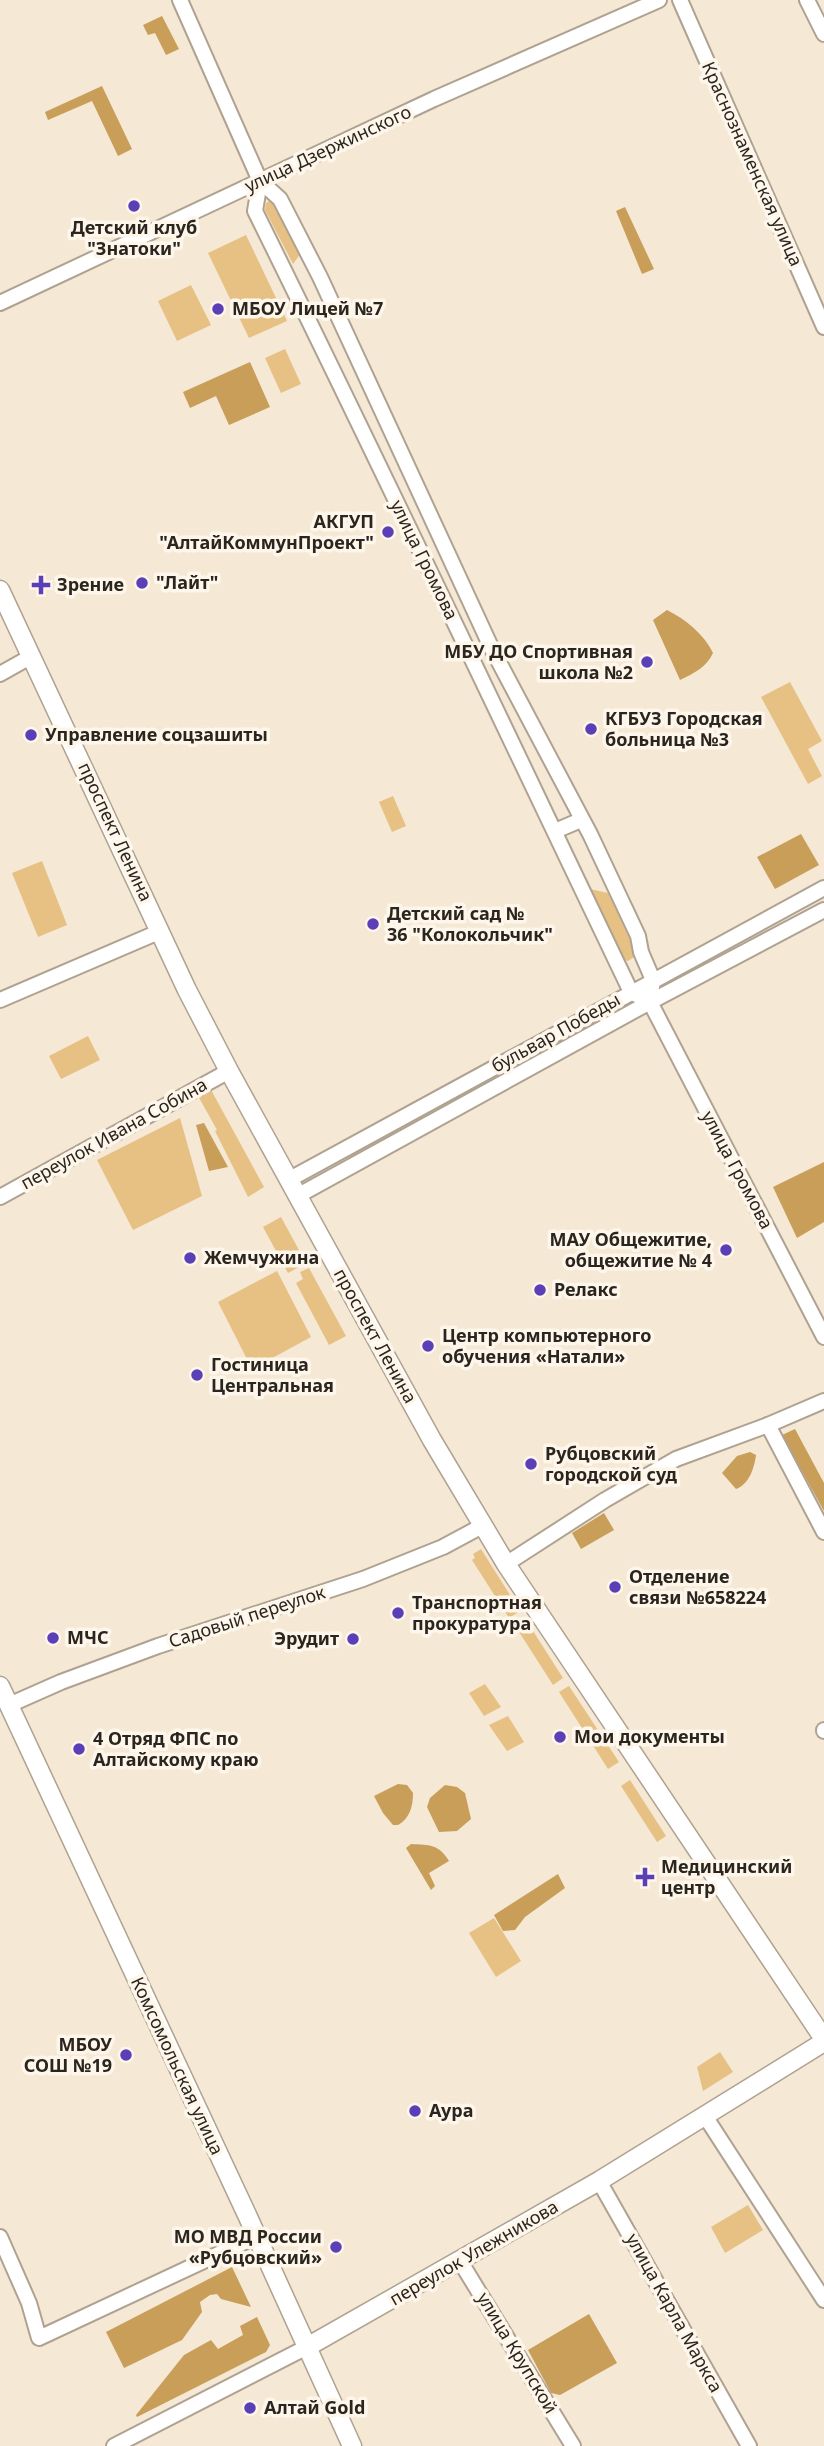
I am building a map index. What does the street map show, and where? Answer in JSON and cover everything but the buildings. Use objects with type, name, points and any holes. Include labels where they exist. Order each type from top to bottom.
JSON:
[{"type":"main road","name":"проспект Ленина","points":[[0,590],[187,990],[432,1440],[506,1564],[824,2041]]},
{"type":"main road","name":"Комсомольская улица","points":[[0,1686],[352,2446]]},
{"type":"main road","name":"переулок Улежникова","points":[[307,2347],[599,2181],[824,2041]]},
{"type":"street","name":"улица Громова","points":[[180,0],[260,181],[280,199],[361,365],[491,647],[590,834],[635,928],[653,980],[650,1002],[824,1337]]},
{"type":"street","name":"улица Дзержинского","points":[[0,303],[434,99],[659,0]]},
{"type":"street","name":"Краснознаменская улица","points":[[680,0],[819,302],[824,327]]},
{"type":"street","points":[[807,0],[824,34]]},
{"type":"street","name":"улица Громова","points":[[260,181],[255,211],[631,992]]},
{"type":"street","points":[[337,377],[361,365]]},
{"type":"street","points":[[408,530],[431,520]]},
{"type":"street","points":[[470,657],[491,647]]},
{"type":"street","points":[[0,674],[32,656]]},
{"type":"street","points":[[555,831],[581,820]]},
{"type":"street","name":"бульвар Победы","points":[[289,1179],[824,888]]},
{"type":"street","name":"бульвар Победы","points":[[299,1195],[650,1002],[824,910]]},
{"type":"street","points":[[0,1000],[161,931]]},
{"type":"street","points":[[631,992],[650,1002]]},
{"type":"street","name":"переулок Ивана Собина","points":[[0,1197],[229,1071]]},
{"type":"street","points":[[506,1564],[605,1500],[676,1459],[824,1401]]},
{"type":"street","points":[[768,1425],[824,1532]]},
{"type":"street","name":"Садовый переулок","points":[[9,1705],[135,1654],[374,1575],[443,1547],[482,1526]]},
{"type":"street","points":[[705,2116],[824,2300]]},
{"type":"street","name":"улица Карла Маркса","points":[[599,2181],[749,2446]]},
{"type":"street","points":[[0,2237],[29,2303],[39,2338],[257,2236]]},
{"type":"street","name":"улица Крупской","points":[[460,2261],[573,2446]]},
{"type":"street","name":"переулок Улежникова","points":[[114,2446],[307,2347]]},
{"type":"shaded area","points":[[162,16],[179,49],[166,55],[155,33],[148,35],[143,25]]},
{"type":"shaded area","points":[[102,86],[132,149],[118,156],[92,101],[48,120],[45,112]]},
{"type":"shaded area","points":[[271,200],[276,203],[301,253],[293,264],[265,210],[266,203]]},
{"type":"shaded area","points":[[625,207],[654,269],[642,274],[616,211]]},
{"type":"shaded area","points":[[246,235],[287,321],[249,338],[208,253]]},
{"type":"shaded area","points":[[191,285],[211,325],[177,341],[158,301]]},
{"type":"shaded area","points":[[285,349],[301,384],[281,393],[265,358]]},
{"type":"shaded area","points":[[250,362],[270,407],[229,425],[216,396],[190,408],[183,392]]},
{"type":"shaded area","points":[[667,610],[693,628],[713,653],[703,666],[680,680],[653,620]]},
{"type":"shaded area","points":[[790,682],[822,741],[808,749],[822,776],[808,784],[761,697]]},
{"type":"shaded area","points":[[393,796],[406,826],[392,832],[379,802]]},
{"type":"shaded area","points":[[801,834],[819,865],[775,889],[757,857]]},
{"type":"shaded area","points":[[42,861],[67,925],[38,937],[12,873]]},
{"type":"shaded area","points":[[590,889],[608,893],[635,950],[634,957],[628,961],[624,960]]},
{"type":"shaded area","points":[[607,1013],[614,1016],[353,1161],[348,1152]]},
{"type":"shaded area","points":[[88,1036],[100,1060],[61,1079],[49,1056]]},
{"type":"shaded area","points":[[210,1088],[264,1187],[248,1197],[197,1094]]},
{"type":"shaded area","points":[[180,1118],[202,1196],[133,1230],[97,1160]]},
{"type":"shaded area","points":[[204,1123],[228,1167],[209,1171],[196,1125]]},
{"type":"shaded area","points":[[824,1162],[824,1222],[797,1238],[773,1187]]},
{"type":"shaded area","points":[[281,1217],[306,1263],[288,1273],[263,1227]]},
{"type":"shaded area","points":[[309,1268],[346,1336],[329,1345],[296,1283],[303,1279],[300,1272]]},
{"type":"shaded area","points":[[277,1271],[311,1337],[252,1369],[218,1302]]},
{"type":"shaded area","points":[[795,1429],[824,1483],[824,1511],[782,1435]]},
{"type":"shaded area","points":[[750,1452],[756,1455],[752,1471],[748,1480],[736,1489],[722,1473],[737,1456]]},
{"type":"shaded area","points":[[604,1513],[614,1530],[581,1549],[572,1533]]},
{"type":"shaded area","points":[[481,1549],[520,1611],[509,1618],[472,1560],[475,1558],[473,1554]]},
{"type":"shaded area","points":[[524,1617],[563,1678],[553,1685],[514,1624]]},
{"type":"shaded area","points":[[485,1684],[501,1707],[484,1716],[469,1693]]},
{"type":"shaded area","points":[[569,1686],[619,1762],[608,1769],[559,1692]]},
{"type":"shaded area","points":[[508,1716],[524,1742],[507,1751],[489,1725]]},
{"type":"shaded area","points":[[630,1780],[666,1836],[657,1842],[621,1786]]},
{"type":"shaded area","points":[[398,1784],[407,1785],[413,1793],[412,1802],[405,1819],[398,1825],[393,1825],[374,1796]]},
{"type":"shaded area","points":[[445,1785],[457,1787],[465,1793],[471,1819],[457,1831],[439,1832],[427,1807],[430,1798]]},
{"type":"shaded area","points":[[411,1844],[437,1848],[449,1861],[429,1873],[435,1886],[431,1890],[406,1848]]},
{"type":"shaded area","points":[[558,1874],[565,1888],[525,1917],[515,1930],[503,1931],[494,1915]]},
{"type":"shaded area","points":[[494,1918],[521,1961],[496,1977],[469,1933]]},
{"type":"shaded area","points":[[720,2052],[733,2072],[703,2091],[697,2067]]},
{"type":"shaded area","points":[[748,2205],[763,2230],[725,2253],[711,2227]]},
{"type":"shaded area","points":[[232,2267],[251,2307],[221,2299],[217,2294],[210,2295],[200,2302],[202,2312],[182,2340],[124,2368],[106,2332]]},
{"type":"shaded area","points":[[589,2314],[617,2363],[560,2395],[551,2393],[528,2350]]},
{"type":"shaded area","points":[[257,2317],[270,2345],[266,2352],[137,2417],[184,2355],[211,2340],[218,2349],[243,2335],[240,2326]]},
{"type":"place","name":"Детский клуб \"Знатоки\"","points":[[134,206]]},
{"type":"place","name":"МБОУ Лицей №7","points":[[218,309]]},
{"type":"place","name":"АКГУП \"АлтайКоммунПроект\"","points":[[388,532]]},
{"type":"place","name":"\"Лайт\"","points":[[142,583]]},
{"type":"place","name":"Зрение","points":[[41,585]]},
{"type":"place","name":"МБУ ДО Спортивная школа №2","points":[[647,662]]},
{"type":"place","name":"КГБУЗ Городская больница №3","points":[[591,729]]},
{"type":"place","name":"Управление соцзашиты","points":[[31,735]]},
{"type":"place","name":"Детский сад № 36 \"Колокольчик\"","points":[[373,924]]},
{"type":"place","name":"МАУ Общежитие, общежитие № 4","points":[[726,1250]]},
{"type":"place","name":"Жемчужина","points":[[190,1258]]},
{"type":"place","name":"Релакс","points":[[540,1290]]},
{"type":"place","name":"Центр компьютерного обучения «Натали»","points":[[428,1346]]},
{"type":"place","name":"Гостиница Центральная","points":[[197,1375]]},
{"type":"place","name":"Рубцовский городской суд","points":[[531,1464]]},
{"type":"place","name":"Отделение связи №658224","points":[[615,1587]]},
{"type":"place","name":"Транспортная прокуратура","points":[[398,1613]]},
{"type":"place","name":"МЧС","points":[[53,1638]]},
{"type":"place","name":"Эрудит","points":[[353,1639]]},
{"type":"place","name":"Мои документы","points":[[560,1737]]},
{"type":"place","name":"4 Отряд ФПС по Алтайскому краю","points":[[79,1749]]},
{"type":"place","name":"Медицинский центр","points":[[645,1877]]},
{"type":"place","name":"МБОУ СОШ №19","points":[[126,2055]]},
{"type":"place","name":"Аура","points":[[415,2111]]},
{"type":"place","name":"МО МВД России «Рубцовский»","points":[[336,2247]]},
{"type":"place","name":"Алтай Gold","points":[[250,2408]]}]
